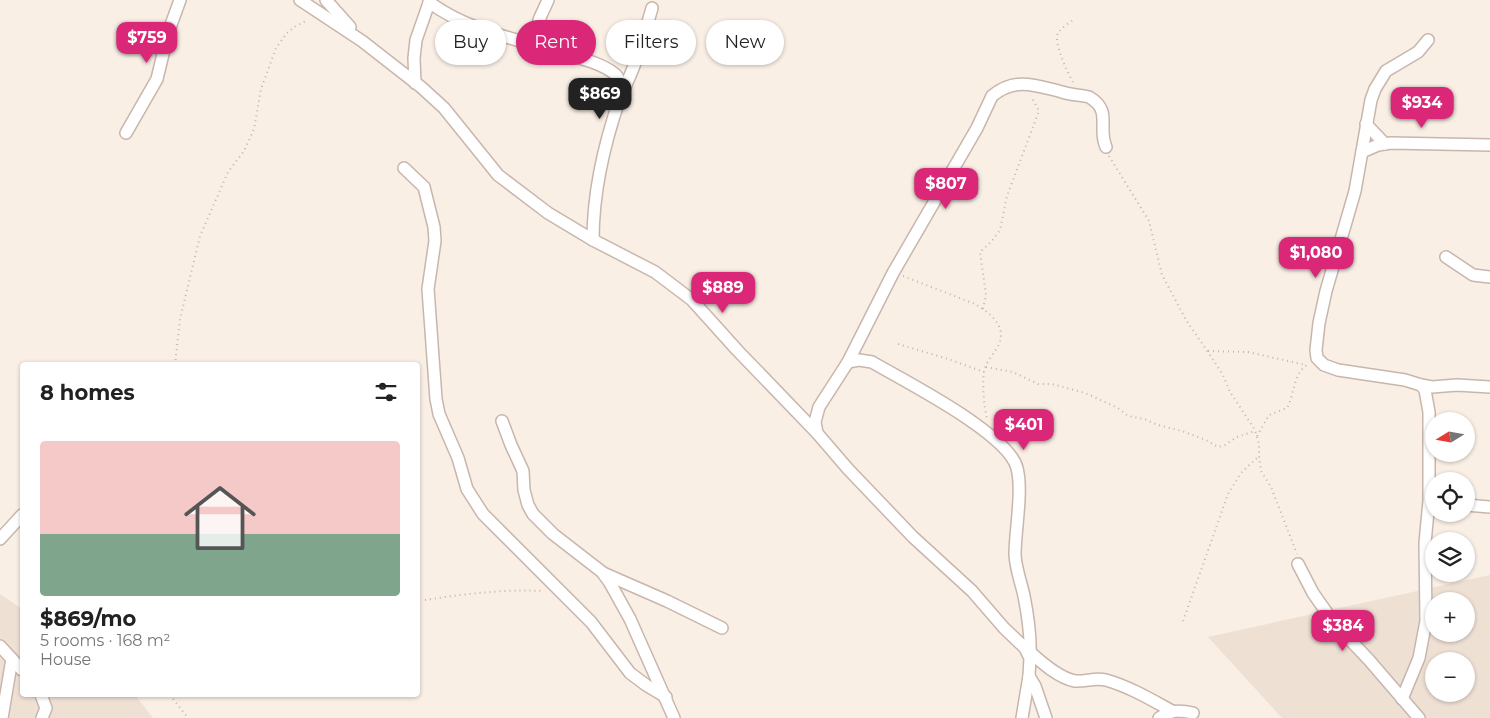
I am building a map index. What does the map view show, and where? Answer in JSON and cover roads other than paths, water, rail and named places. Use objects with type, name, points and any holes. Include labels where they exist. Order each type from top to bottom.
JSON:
[{"type":"street","points":[[126,133],[157,79],[168,33],[180,0]]},
{"type":"street","points":[[300,0],[362,41],[444,108],[498,175],[548,213],[593,240],[655,272],[692,300],[817,433],[848,469],[913,537],[972,591],[1030,655],[1058,674],[1077,681],[1096,678],[1104,680],[1134,690],[1172,711]]},
{"type":"street","points":[[326,0],[362,41]]},
{"type":"street","points":[[539,20],[548,0]]},
{"type":"street","points":[[415,83],[414,58],[416,40],[429,1],[451,17],[516,40]]},
{"type":"street","points":[[593,240],[593,212],[598,178],[606,145],[623,91],[635,64],[652,8]]},
{"type":"street","points":[[1428,40],[1418,52],[1392,66],[1381,79],[1371,100],[1355,191],[1326,291],[1319,323],[1317,358],[1322,363],[1338,370],[1405,380],[1420,385],[1432,387],[1457,385],[1490,387]]},
{"type":"street","points":[[596,64],[614,74],[619,79],[623,91]]},
{"type":"street","points":[[817,433],[815,422],[819,407],[848,362],[893,273],[976,128],[992,96],[1011,86],[1024,83],[1089,97],[1098,102],[1103,109],[1102,138],[1106,147]]},
{"type":"street","points":[[1366,124],[1385,144]]},
{"type":"street","points":[[1362,152],[1385,144],[1408,142],[1490,145]]},
{"type":"street","points":[[404,168],[424,187],[434,227],[428,289],[436,399],[439,414],[458,458],[467,489],[473,501],[503,536],[591,622],[630,673],[666,698]]},
{"type":"street","points":[[1446,257],[1474,275],[1490,277]]},
{"type":"street","points":[[854,350],[866,360],[955,410],[1004,447],[1014,460],[1018,470],[1016,567],[1024,596],[1031,642],[1029,676],[1022,718]]},
{"type":"street","points":[[848,362],[866,360]]},
{"type":"street","points":[[1420,385],[1425,390],[1429,412],[1431,472]]},
{"type":"street","points":[[502,420],[523,471],[524,490],[528,505],[533,514],[553,534],[602,572],[722,628]]},
{"type":"street","points":[[1475,506],[1490,507]]},
{"type":"street","points":[[0,539],[20,517]]},
{"type":"street","points":[[1402,699],[1419,658],[1423,643],[1426,621],[1425,543],[1429,522]]},
{"type":"street","points":[[1298,564],[1313,593],[1334,624],[1369,660],[1419,718]]},
{"type":"street","points":[[602,572],[613,587],[630,619],[674,718]]},
{"type":"street","points":[[0,646],[20,668]]},
{"type":"street","points":[[2,718],[12,659]]},
{"type":"street","points":[[1029,676],[1035,686],[1046,718]]},
{"type":"street","points":[[42,697],[46,708],[42,718]]},
{"type":"street","points":[[1159,718],[1172,711],[1180,710],[1193,713]]}]
